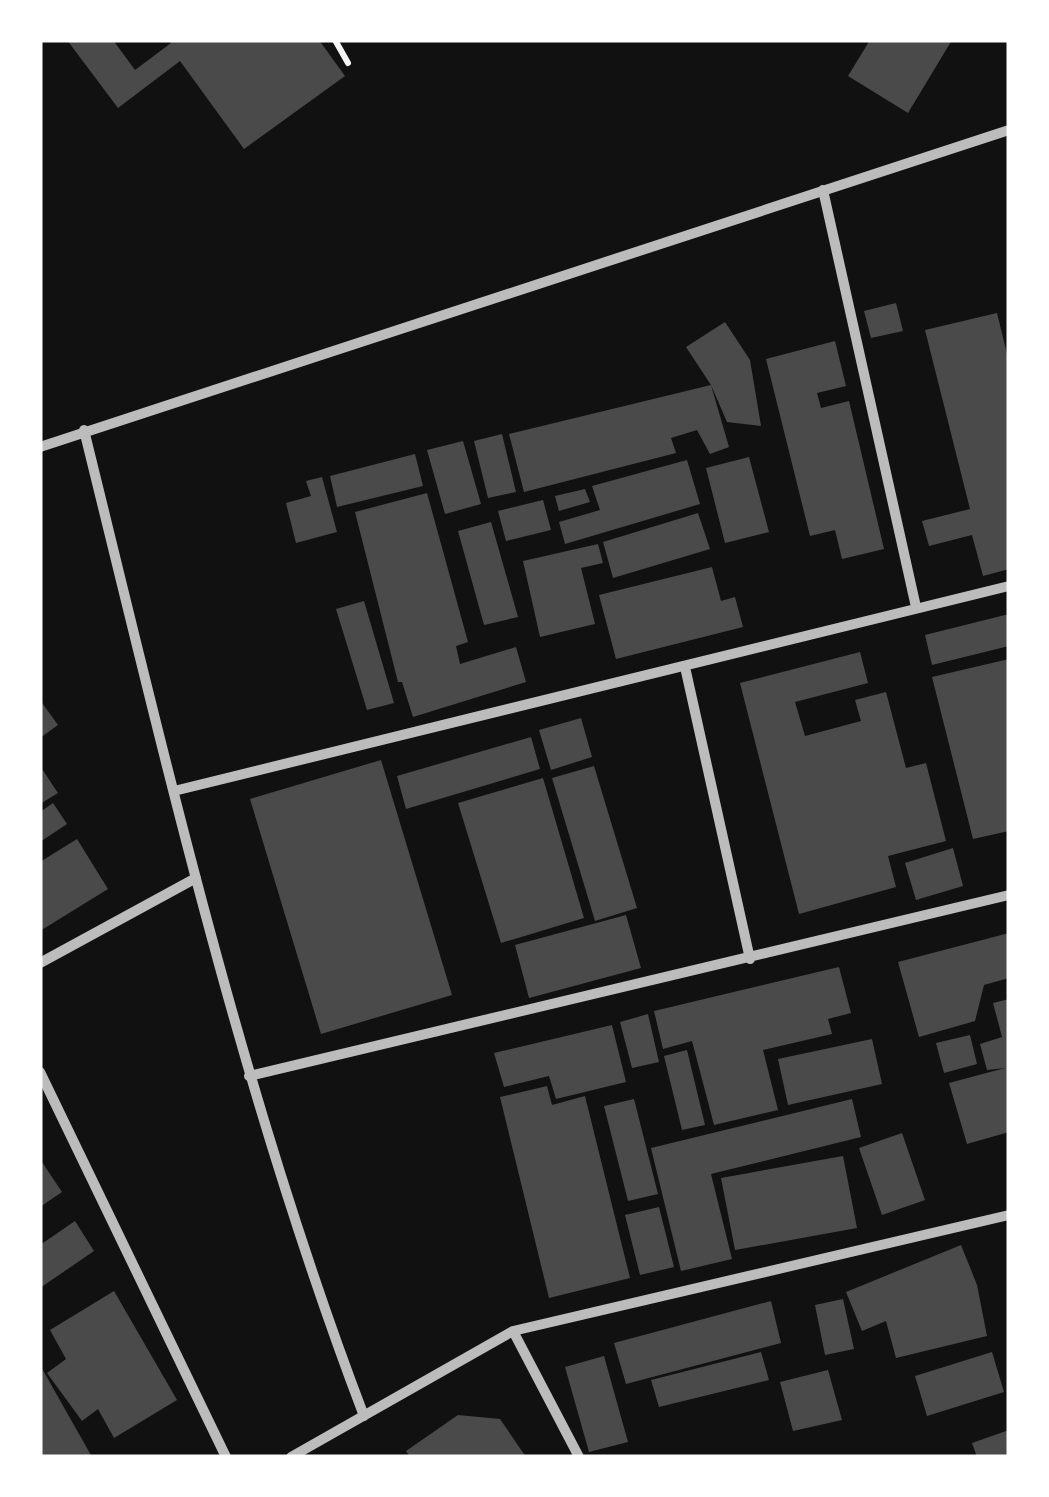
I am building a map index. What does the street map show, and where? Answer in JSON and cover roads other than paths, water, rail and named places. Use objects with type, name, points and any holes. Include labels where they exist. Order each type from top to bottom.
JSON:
[{"type":"street","points":[[40,447],[1009,130]]},
{"type":"street","points":[[823,190],[916,607]]},
{"type":"street","points":[[84,430],[196,878],[250,1076],[326,1319],[364,1416]]},
{"type":"street","points":[[174,790],[1009,586]]},
{"type":"street","points":[[685,667],[750,959]]},
{"type":"street","points":[[40,962],[196,878]]},
{"type":"street","points":[[250,1076],[1009,895]]},
{"type":"street","points":[[40,1072],[226,1457]]},
{"type":"street","points":[[291,1457],[513,1332],[1009,1215]]},
{"type":"street","points":[[513,1332],[579,1457]]}]
